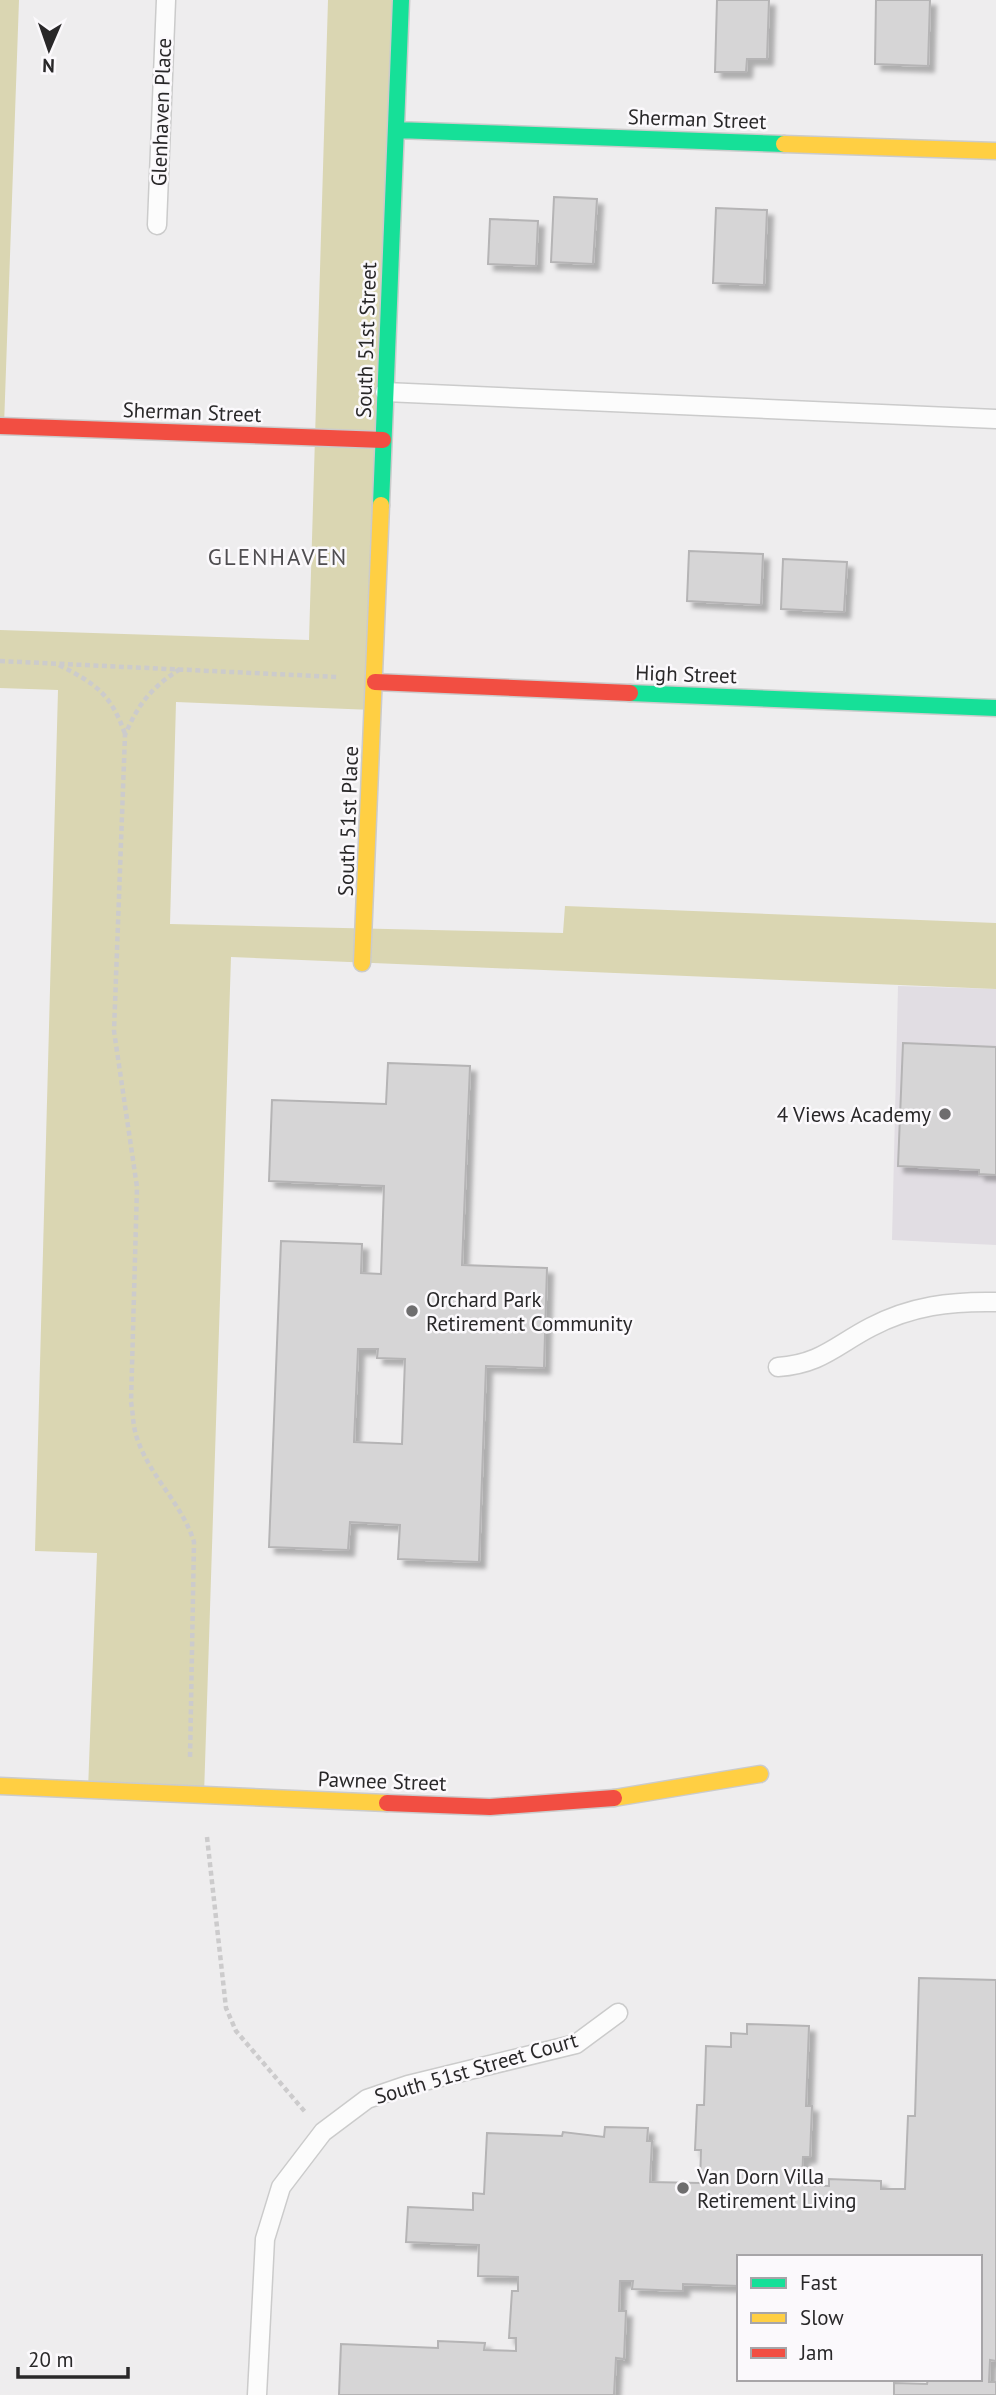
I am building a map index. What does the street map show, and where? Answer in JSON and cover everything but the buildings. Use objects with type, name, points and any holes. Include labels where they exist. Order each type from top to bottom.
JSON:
[{"type":"street","name":"South 51st Street","points":[[375,681],[401,0]]},
{"type":"street","name":"Sherman Street","points":[[396,130],[996,151]]},
{"type":"street","name":"Sherman Street","points":[[0,426],[383,440]]},
{"type":"street","name":"High Street","points":[[375,681],[996,708]]},
{"type":"street","name":"South 51st Place","points":[[362,963],[375,681]]},
{"type":"street","name":"Pawnee Street","points":[[0,1786],[531,1806],[609,1799],[760,1774]]},
{"type":"lane","name":"Glenhaven Place","points":[[157,225],[166,0]]},
{"type":"lane","points":[[385,392],[996,419]]},
{"type":"lane","points":[[778,1367],[802,1365],[831,1353],[870,1327],[912,1309],[954,1301],[996,1302]]},
{"type":"lane","name":"South 51st Street Court","points":[[257,2395],[265,2239],[281,2187],[323,2132],[367,2099],[408,2085],[576,2044],[618,2013]]},
{"type":"path","points":[[0,661],[338,677]]},
{"type":"path","points":[[55,663],[92,682],[115,706],[125,734]]},
{"type":"path","points":[[180,668],[157,684],[137,706],[125,734],[114,1031],[137,1187],[131,1402],[136,1436],[164,1488],[187,1518],[194,1542],[190,1758],[194,1795]]},
{"type":"path","points":[[207,1837],[226,2008],[236,2031],[323,2132]]},
{"type":"shaded area","points":[[0,0],[19,0],[4,426],[0,426]]},
{"type":"shaded area","points":[[328,0],[401,0],[373,710],[176,702],[170,924],[563,933],[565,906],[996,923],[996,989],[231,957],[204,1795],[88,1790],[97,1553],[35,1551],[58,690],[0,688],[0,630],[309,640]]},
{"type":"shaded area","name":"4 Views Academy","points":[[898,986],[996,989],[996,1245],[892,1240]]},
{"type":"traffic: fast","points":[[381,505],[401,0]]},
{"type":"traffic: fast","points":[[396,130],[784,144]]},
{"type":"traffic: fast","points":[[630,693],[996,708]]},
{"type":"traffic: slow","points":[[784,144],[996,151]]},
{"type":"traffic: slow","points":[[362,963],[381,505]]},
{"type":"traffic: slow","points":[[614,1798],[760,1774]]},
{"type":"traffic: slow","points":[[0,1786],[387,1803]]},
{"type":"traffic: jam","points":[[0,426],[383,440]]},
{"type":"traffic: jam","points":[[375,682],[630,693]]},
{"type":"traffic: jam","points":[[387,1803],[490,1807],[614,1798]]},
{"type":"place","name":"4 Views Academy","points":[[945,1114]]},
{"type":"place","name":"Orchard Park Retirement Community","points":[[412,1311]]},
{"type":"place","name":"Van Dorn Villa Retirement Living","points":[[683,2188]]},
{"type":"district","name":"GLENHAVEN","points":[[278,556]]}]
